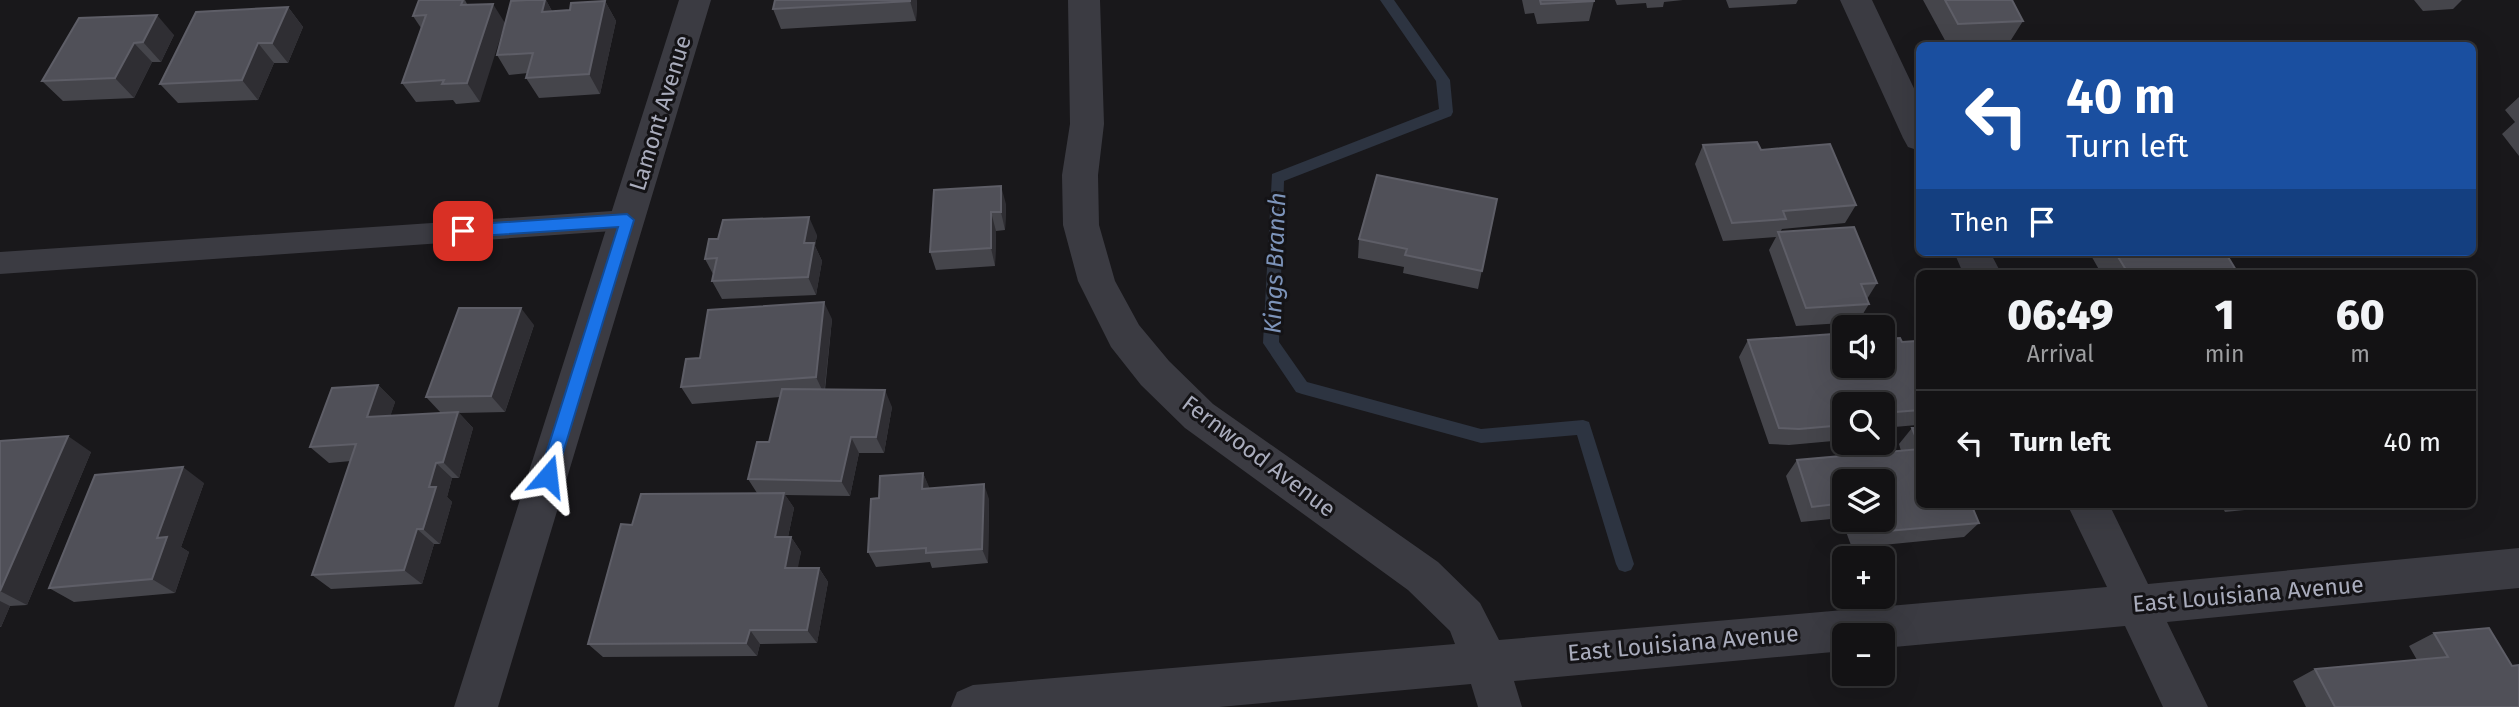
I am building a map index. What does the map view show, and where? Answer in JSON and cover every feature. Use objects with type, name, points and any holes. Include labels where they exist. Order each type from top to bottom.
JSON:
[{"type":"street","name":"Lamont Avenue","points":[[476,707],[695,0]]},
{"type":"street","name":"Fernwood Avenue","points":[[1084,0],[1087,124],[1080,175],[1081,225],[1097,281],[1125,335],[1155,373],[1199,416],[1423,576],[1465,617],[1487,663],[1500,707]]},
{"type":"street","points":[[1856,0],[1916,129]]},
{"type":"street","points":[[2090,508],[2186,707]]},
{"type":"street","name":"East Louisiana Avenue","points":[[973,707],[2136,605],[2519,568]]},
{"type":"lane","points":[[0,263],[627,220]]},
{"type":"building","points":[[419,0],[463,0],[461,5],[493,4],[467,83],[442,84],[444,80],[402,83],[426,15],[413,16]]},
{"type":"building","points":[[545,0],[542,12],[570,10],[571,3],[605,1],[589,74],[526,78],[533,53],[497,55],[511,1]]},
{"type":"building","points":[[775,0],[910,0],[910,1],[773,9]]},
{"type":"building","points":[[1540,0],[1594,0],[1594,1],[1541,4]]},
{"type":"building","points":[[1945,0],[2012,0],[2023,21],[1958,24]]},
{"type":"building","points":[[288,7],[272,43],[258,43],[242,80],[160,84],[196,12]]},
{"type":"building","points":[[157,15],[143,42],[134,43],[115,78],[42,81],[79,18]]},
{"type":"building","points":[[1757,142],[1761,150],[1830,144],[1856,205],[1783,211],[1786,219],[1732,223],[1703,145]]},
{"type":"building","points":[[1377,175],[1497,199],[1482,271],[1405,255],[1407,249],[1359,239]]},
{"type":"building","points":[[1001,186],[1001,212],[991,212],[991,248],[930,252],[934,190]]},
{"type":"building","points":[[809,217],[804,243],[814,243],[808,277],[712,281],[717,258],[705,259],[709,239],[718,239],[723,220]]},
{"type":"building","points":[[1854,227],[1877,283],[1861,284],[1869,304],[1806,308],[1778,232]]},
{"type":"building","points":[[2117,256],[2227,256],[2236,270],[2126,270]]},
{"type":"building","points":[[824,302],[816,377],[681,387],[686,359],[700,358],[708,310]]},
{"type":"building","points":[[459,308],[521,308],[491,396],[426,397]]},
{"type":"building","points":[[1832,334],[1832,378],[1895,378],[1895,338],[1900,338],[1902,342],[1916,341],[1916,410],[1895,412],[1895,392],[1832,392],[1832,426],[1779,428],[1748,340]]},
{"type":"building","points":[[378,385],[367,417],[458,412],[443,462],[436,463],[429,487],[436,487],[423,529],[417,529],[404,570],[312,575],[356,444],[310,447],[332,388]]},
{"type":"building","points":[[782,389],[885,390],[876,437],[851,437],[841,481],[748,479],[757,442],[769,442]]},
{"type":"building","points":[[68,436],[0,591],[0,441]]},
{"type":"building","points":[[1916,449],[1916,508],[1973,508],[1979,523],[1895,530],[1895,469],[1832,469],[1832,504],[1812,507],[1797,460],[1853,455],[1895,455],[1895,451]]},
{"type":"building","points":[[183,467],[157,538],[167,537],[152,579],[49,588],[95,475]]},
{"type":"building","points":[[923,473],[922,489],[984,484],[982,549],[926,553],[926,548],[868,552],[871,499],[879,498],[880,476]]},
{"type":"building","points":[[784,493],[775,537],[791,537],[785,568],[819,568],[807,630],[750,630],[746,643],[588,644],[621,524],[632,525],[641,494]]},
{"type":"building","points":[[2489,628],[2512,666],[2519,665],[2519,707],[2335,707],[2315,669],[2448,657],[2434,633]]},
{"type":"waterway","name":"Kings Branch","points":[[1387,0],[1443,80],[1446,112],[1277,178],[1271,343],[1302,387],[1481,436],[1583,427],[1625,564]]},
{"type":"route","points":[[463,231],[627,220],[548,476]]}]
